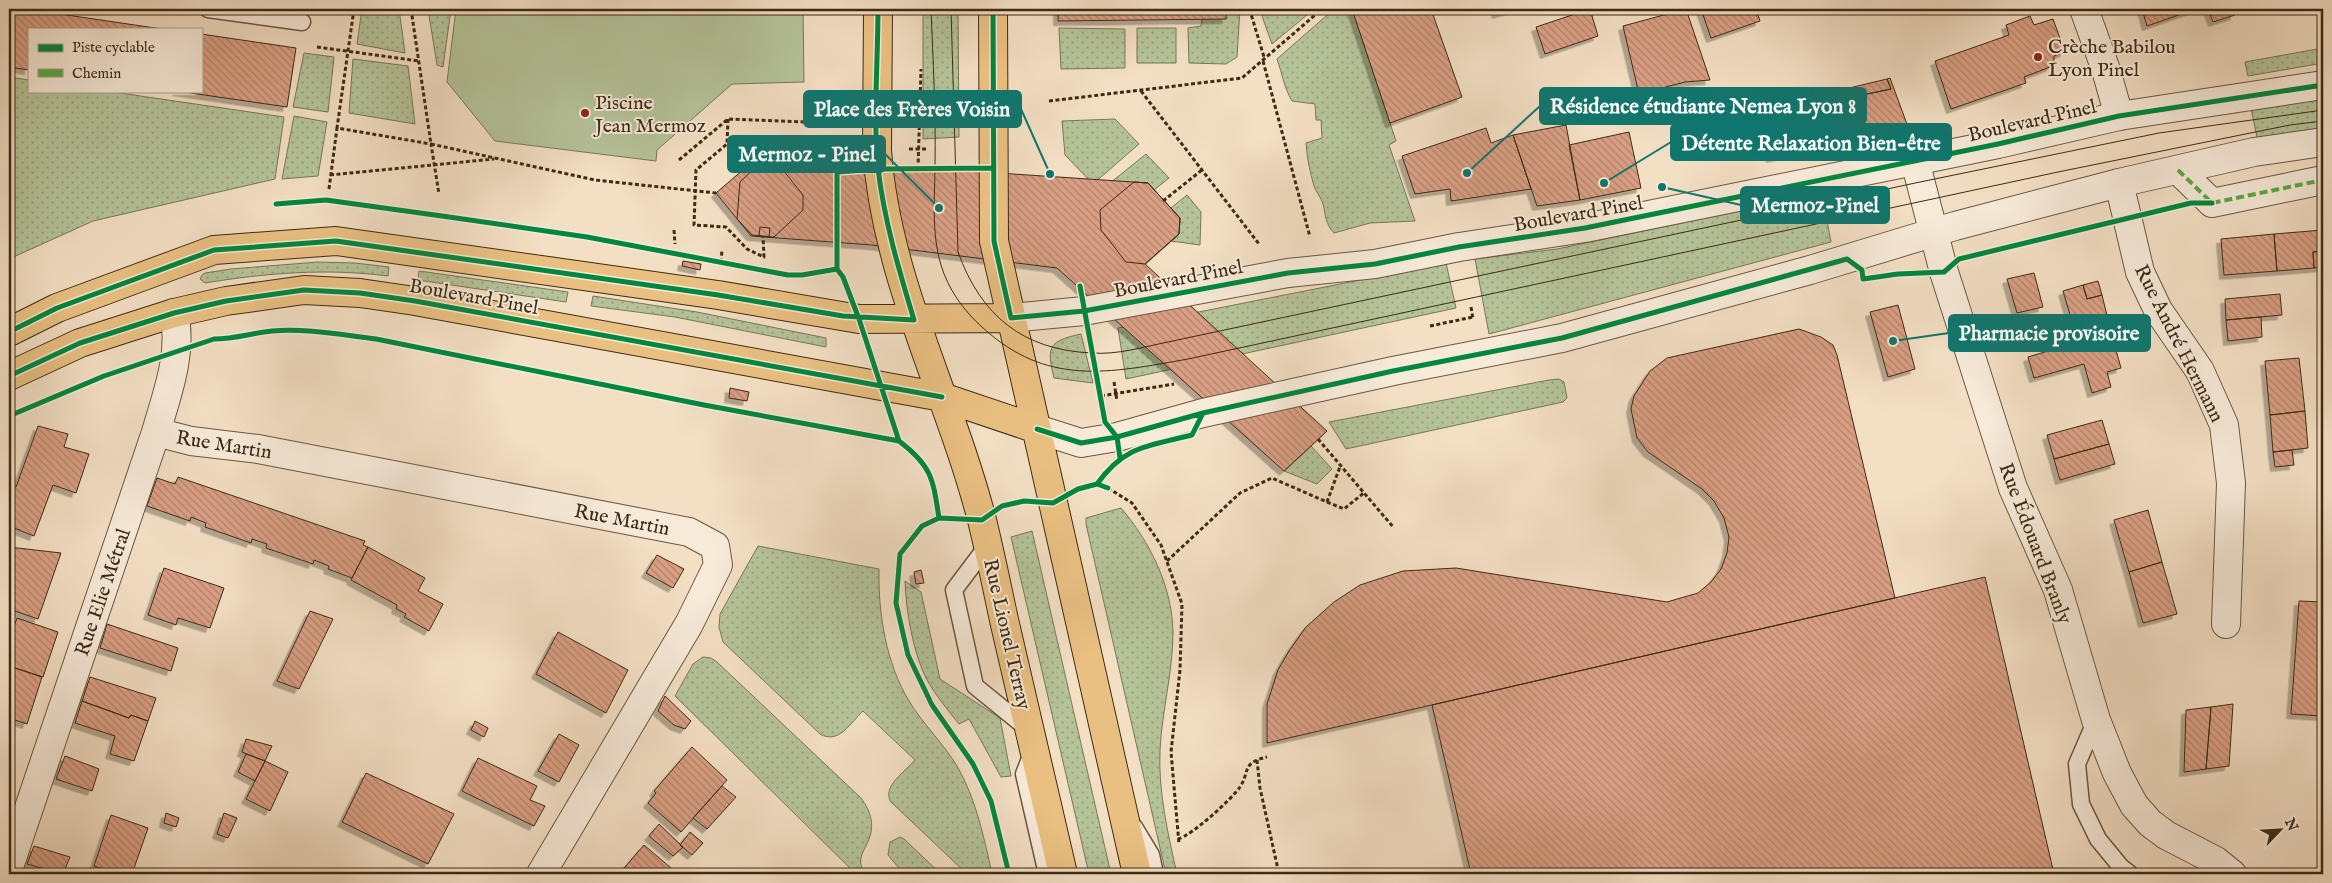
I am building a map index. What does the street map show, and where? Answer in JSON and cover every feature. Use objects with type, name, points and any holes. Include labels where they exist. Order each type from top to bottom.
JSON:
[{"type":"main road","name":"Rue Lionel Terray","points":[[878,9],[876,130],[878,169],[892,243],[914,320],[942,397],[982,520],[1063,874]]},
{"type":"main road","points":[[993,9],[994,241],[1137,874]]},
{"type":"main road","name":"Boulevard Pinel","points":[[9,332],[57,308],[214,250],[336,241],[718,295],[843,316],[914,320],[1011,318]]},
{"type":"main road","name":"Boulevard Pinel","points":[[9,376],[80,343],[174,313],[226,301],[304,290],[360,293],[562,326],[942,397],[1038,429]]},
{"type":"street","points":[[2084,9],[2106,70],[2119,116]]},
{"type":"street","name":"Boulevard Pinel","points":[[1011,318],[1094,309],[1288,273],[1375,264],[1459,247],[1585,228],[1998,144],[2119,116],[2323,85]]},
{"type":"street","name":"Boulevard Pinel","points":[[1038,429],[1081,443],[1117,437],[1203,414],[1364,378],[1562,338],[1810,270],[1933,233],[2119,183],[2254,152],[2323,142]]},
{"type":"street","name":"Rue Édouard Branly","points":[[1915,161],[1933,233],[2013,488],[2058,590],[2096,720],[2117,773],[2134,806],[2150,823],[2166,835],[2216,861],[2232,874]]},
{"type":"street","points":[[2178,170],[2212,203],[2323,180]]},
{"type":"street","name":"Rue André Hermann","points":[[2119,183],[2140,272],[2158,310],[2200,371],[2224,425],[2231,483],[2226,624]]},
{"type":"street","name":"Rue Elie Métral","points":[[9,867],[156,432],[174,365],[177,330],[174,313]]},
{"type":"street","name":"Rue Martin","points":[[156,432],[191,441],[258,449],[689,532],[715,546],[718,566],[689,624],[541,874]]},
{"type":"lane","points":[[208,9],[302,22]]},
{"type":"lane","points":[[987,546],[954,590],[975,686],[1032,740],[1024,774],[1047,874]]},
{"type":"lane","points":[[2096,720],[2077,764],[2081,804],[2098,840],[2121,867],[2130,874]]},
{"type":"lane","points":[[1123,810],[1151,855],[1156,874]]},
{"type":"path","points":[[329,190],[354,9]]},
{"type":"path","points":[[411,9],[439,194]]},
{"type":"path","points":[[1252,9],[1251,14],[1312,243]]},
{"type":"path","points":[[1048,101],[1242,78],[1322,9]]},
{"type":"path","points":[[309,46],[419,61]]},
{"type":"path","points":[[918,169],[921,69]]},
{"type":"path","points":[[1141,90],[1262,248]]},
{"type":"path","points":[[679,160],[728,119],[833,123]]},
{"type":"path","points":[[728,119],[727,144],[696,170],[694,225],[726,227],[747,249],[764,258],[763,236]]},
{"type":"path","points":[[337,128],[431,144],[595,180],[716,194]]},
{"type":"path","points":[[906,149],[927,149]]},
{"type":"path","points":[[330,175],[497,158]]},
{"type":"path","points":[[878,169],[926,169]]},
{"type":"path","points":[[1163,201],[1202,170]]},
{"type":"path","points":[[674,230],[675,244]]},
{"type":"path","points":[[712,262],[731,265]]},
{"type":"path","points":[[1471,307],[1474,322]]},
{"type":"path","points":[[1430,326],[1473,317]]},
{"type":"path","points":[[1101,396],[1181,382]]},
{"type":"path","points":[[1099,388],[1105,422],[1117,437]]},
{"type":"path","points":[[1318,439],[1394,528]]},
{"type":"path","points":[[1326,502],[1341,464]]},
{"type":"path","points":[[1166,561],[1240,493],[1272,478],[1344,509],[1364,492]]},
{"type":"path","points":[[1105,487],[1132,503],[1161,545],[1182,604],[1180,670],[1171,752],[1180,849]]},
{"type":"path","points":[[1178,839],[1186,838],[1195,831],[1240,788],[1245,771],[1257,759],[1266,757]]},
{"type":"path","points":[[1257,759],[1260,788],[1279,874]]},
{"type":"green space","points":[[362,9],[399,9],[405,53],[357,44]]},
{"type":"green space","points":[[428,9],[451,9],[443,67],[437,65]]},
{"type":"green space","name":"Piscine Jean Mermoz","points":[[456,9],[803,9],[804,82],[732,84],[657,150],[656,161],[495,141],[447,82]]},
{"type":"green space","points":[[923,9],[958,9],[959,137],[923,139]]},
{"type":"green space","points":[[1226,9],[1240,9],[1237,57],[1226,64],[1189,63],[1188,28],[1201,26],[1202,19],[1225,18]]},
{"type":"green space","points":[[1262,9],[1314,9],[1272,44],[1262,16]]},
{"type":"green space","points":[[1334,9],[1352,9],[1396,141],[1389,145],[1415,221],[1370,223],[1334,233],[1327,223],[1322,201],[1313,181],[1306,143],[1322,138],[1321,120],[1316,120],[1315,104],[1292,101],[1277,59]]},
{"type":"green space","points":[[1059,28],[1125,29],[1125,68],[1061,69]]},
{"type":"green space","points":[[1137,28],[1176,28],[1176,63],[1137,63]]},
{"type":"green space","points":[[2323,48],[2323,63],[2248,76],[2245,62]]},
{"type":"green space","points":[[304,53],[334,57],[328,112],[293,107]]},
{"type":"green space","points":[[353,59],[408,66],[415,124],[349,113]]},
{"type":"green space","points":[[9,77],[28,80],[28,92],[113,92],[284,117],[275,179],[93,221],[9,259]]},
{"type":"green space","points":[[2323,96],[2323,133],[2258,142],[2251,108]]},
{"type":"green space","points":[[294,116],[327,122],[318,176],[282,179]]},
{"type":"green space","points":[[1115,119],[1139,144],[1093,184],[1065,155],[1062,121]]},
{"type":"green space","points":[[1146,154],[1169,178],[1154,190],[1148,183],[1134,182],[1109,203],[1099,192]]},
{"type":"green space","points":[[1822,194],[1831,242],[1489,334],[1475,259],[1557,249]]},
{"type":"green space","points":[[1187,195],[1201,212],[1200,245],[1171,241],[1179,234],[1180,219],[1171,208]]},
{"type":"green space","points":[[318,262],[355,263],[389,267],[388,276],[319,272],[273,274],[205,283],[200,279],[205,273],[231,269]]},
{"type":"green space","points":[[1446,263],[1456,308],[1126,379],[1118,328]]},
{"type":"green space","points":[[419,271],[568,292],[566,302],[418,280]]},
{"type":"green space","points":[[593,296],[697,312],[826,338],[826,347],[675,317],[591,306]]},
{"type":"green space","points":[[1081,334],[1093,383],[1054,378],[1050,359],[1052,347],[1062,339]]},
{"type":"green space","points":[[1559,379],[1564,382],[1567,398],[1563,402],[1346,449],[1329,422]]},
{"type":"green space","points":[[1311,446],[1332,469],[1317,484],[1284,471]]},
{"type":"green space","points":[[1121,508],[1141,535],[1158,566],[1169,598],[1172,615],[1173,647],[1161,735],[1160,765],[1164,812],[1177,874],[1166,874],[1086,524],[1086,518]]},
{"type":"green space","points":[[1032,531],[1111,874],[1089,874],[1011,537]]},
{"type":"green space","points":[[758,546],[879,569],[882,620],[894,671],[920,718],[957,766],[964,779],[979,819],[992,874],[967,874],[891,802],[889,791],[892,785],[915,760],[863,711],[839,734],[827,737],[820,734],[723,642],[719,627],[720,614]]},
{"type":"green space","points":[[905,581],[921,592],[940,679],[1000,718],[1011,776],[1001,777],[969,719],[959,724],[927,680],[911,632]]},
{"type":"green space","points":[[703,657],[711,658],[717,662],[861,798],[869,812],[872,828],[861,857],[861,865],[867,874],[856,874],[675,696],[693,664]]},
{"type":"green space","points":[[900,837],[941,874],[904,874],[888,855],[890,842]]},
{"type":"building","points":[[9,9],[26,9],[155,28],[28,28],[28,70],[9,67]]},
{"type":"building","points":[[1058,9],[1226,9],[1226,19],[1058,21]]},
{"type":"building","points":[[1352,9],[1431,9],[1462,97],[1390,123]]},
{"type":"building","points":[[1495,9],[1514,9],[1497,14]]},
{"type":"building","points":[[1590,9],[1598,36],[1545,54],[1536,27]]},
{"type":"building","points":[[1686,9],[1710,80],[1685,82],[1639,94],[1623,26]]},
{"type":"building","points":[[1701,9],[1756,9],[1760,21],[1711,38]]},
{"type":"building","points":[[2142,9],[2196,9],[2147,26]]},
{"type":"building","points":[[2208,9],[2233,9],[2235,15],[2213,22]]},
{"type":"building","points":[[2030,16],[2034,25],[2053,19],[2065,52],[2054,56],[2054,62],[2050,67],[2024,77],[2026,83],[1951,109],[1935,61],[2009,35],[2006,25]]},
{"type":"building","points":[[202,34],[296,48],[287,107],[184,92],[202,92]]},
{"type":"building","points":[[1890,78],[1908,127],[1862,137],[1848,98],[1891,89],[1887,79]]},
{"type":"building","points":[[1887,79],[1891,89],[1848,98],[1845,89]]},
{"type":"building","points":[[1845,90],[1862,137],[1814,148],[1797,101]]},
{"type":"building","points":[[1785,94],[1806,150],[1771,158],[1760,130],[1764,128],[1755,105]]},
{"type":"building","points":[[1566,125],[1580,200],[1537,206],[1513,135]]},
{"type":"building","points":[[1486,128],[1491,143],[1513,135],[1531,189],[1451,201],[1450,189],[1415,194],[1402,156]]},
{"type":"building","points":[[1629,132],[1641,188],[1580,200],[1569,145]]},
{"type":"building","points":[[758,157],[1148,183],[1180,218],[1179,234],[1145,264],[1327,431],[1284,471],[1057,268],[872,245],[751,236],[716,193]]},
{"type":"building","points":[[758,158],[779,160],[779,165],[803,195],[803,210],[774,237],[752,235],[737,219],[740,182],[758,165]]},
{"type":"building","points":[[1134,182],[1148,183],[1180,218],[1179,234],[1145,264],[1126,262],[1101,230],[1100,210]]},
{"type":"building","points":[[760,227],[770,228],[769,237],[759,236]]},
{"type":"building","points":[[2323,230],[2323,251],[2313,252],[2314,268],[2277,271],[2274,234]]},
{"type":"building","points":[[2274,234],[2277,271],[2224,275],[2221,239]]},
{"type":"building","points":[[2323,251],[2323,267],[2314,268],[2313,252]]},
{"type":"building","points":[[683,261],[701,264],[700,270],[682,266]]},
{"type":"building","points":[[2034,273],[2043,307],[2017,313],[2007,279]]},
{"type":"building","points":[[2098,281],[2102,295],[2087,299],[2083,285]]},
{"type":"building","points":[[2083,285],[2087,299],[2102,295],[2111,332],[2078,342],[2063,291]]},
{"type":"building","points":[[2280,294],[2282,315],[2226,320],[2225,299]]},
{"type":"building","points":[[1898,305],[1915,369],[1888,377],[1870,312]]},
{"type":"building","points":[[2261,317],[2262,337],[2228,341],[2226,320]]},
{"type":"building","points":[[1799,329],[1821,337],[1833,345],[1837,355],[1895,598],[1267,743],[1267,704],[1278,670],[1289,651],[1306,627],[1334,602],[1360,585],[1403,571],[1456,568],[1667,602],[1698,593],[1711,582],[1721,569],[1727,553],[1729,537],[1724,518],[1714,501],[1702,489],[1648,452],[1637,438],[1631,409],[1634,396],[1650,371],[1667,358]]},
{"type":"building","points":[[2111,332],[2121,368],[2107,372],[2111,387],[2092,393],[2084,364],[2034,378],[2028,357]]},
{"type":"building","points":[[2299,358],[2305,411],[2270,415],[2265,361]]},
{"type":"building","points":[[730,388],[749,392],[747,401],[729,398]]},
{"type":"building","points":[[2305,411],[2308,448],[2273,452],[2270,415]]},
{"type":"building","points":[[2102,420],[2109,444],[2054,459],[2047,435]]},
{"type":"building","points":[[38,426],[68,434],[64,447],[89,454],[76,493],[53,485],[34,536],[9,526],[9,484],[16,487]]},
{"type":"building","points":[[2109,444],[2115,464],[2060,480],[2054,459]]},
{"type":"building","points":[[2292,450],[2294,465],[2275,467],[2273,452]]},
{"type":"building","points":[[178,477],[365,541],[363,545],[368,547],[352,578],[328,569],[329,566],[314,560],[313,564],[266,548],[267,544],[252,539],[251,543],[205,527],[206,523],[191,517],[190,521],[147,506],[157,478],[175,484]]},
{"type":"building","points":[[2148,510],[2162,562],[2129,572],[2114,520]]},
{"type":"building","points":[[9,547],[61,553],[38,619],[9,609]]},
{"type":"building","points":[[368,547],[425,578],[418,591],[443,604],[429,631],[404,617],[406,614],[396,609],[397,605],[351,580]]},
{"type":"building","points":[[657,555],[684,569],[673,588],[646,573]]},
{"type":"building","points":[[2162,562],[2177,614],[2143,623],[2129,572]]},
{"type":"building","points":[[164,568],[224,588],[210,628],[178,618],[176,625],[148,615]]},
{"type":"building","points":[[921,570],[924,583],[916,584],[914,572]]},
{"type":"building","points":[[1985,577],[2054,874],[1471,874],[1432,705]]},
{"type":"building","points":[[2299,601],[2323,602],[2323,716],[2291,714]]},
{"type":"building","points":[[310,611],[333,619],[299,689],[277,681]]},
{"type":"building","points":[[17,618],[58,632],[43,677],[9,666],[9,640]]},
{"type":"building","points":[[107,624],[178,648],[171,671],[100,648]]},
{"type":"building","points":[[558,632],[628,670],[606,713],[536,674]]},
{"type":"building","points":[[9,666],[42,677],[27,724],[9,718]]},
{"type":"building","points":[[90,677],[156,698],[148,721],[131,715],[129,718],[82,701]]},
{"type":"building","points":[[665,696],[691,721],[685,729],[674,725],[658,711]]},
{"type":"building","points":[[82,701],[129,718],[131,715],[148,721],[134,761],[110,754],[115,736],[75,723]]},
{"type":"building","points":[[2233,704],[2229,766],[2206,769],[2211,707]]},
{"type":"building","points":[[2211,707],[2206,769],[2184,772],[2186,710]]},
{"type":"building","points":[[475,721],[488,728],[484,737],[471,730]]},
{"type":"building","points":[[559,734],[579,745],[559,782],[538,771]]},
{"type":"building","points":[[246,739],[272,746],[265,761],[242,752]]},
{"type":"building","points":[[692,747],[727,780],[681,832],[648,803],[656,793],[654,791]]},
{"type":"building","points":[[246,754],[265,761],[255,781],[238,772]]},
{"type":"building","points":[[65,756],[99,769],[92,791],[56,779]]},
{"type":"building","points":[[478,758],[537,786],[530,800],[545,806],[534,826],[462,791]]},
{"type":"building","points":[[265,761],[288,772],[270,811],[246,799]]},
{"type":"building","points":[[366,773],[454,814],[428,864],[342,822]]},
{"type":"building","points":[[722,786],[736,797],[707,829],[693,818]]},
{"type":"building","points":[[166,813],[179,818],[176,827],[164,823]]},
{"type":"building","points":[[224,813],[237,818],[228,838],[217,834]]},
{"type":"building","points":[[111,815],[148,828],[132,874],[119,874],[94,866]]},
{"type":"building","points":[[659,824],[683,847],[673,856],[649,836]]},
{"type":"building","points":[[690,832],[703,843],[692,855],[680,845]]},
{"type":"building","points":[[644,845],[678,874],[619,874]]},
{"type":"building","points":[[34,846],[70,857],[63,874],[27,864]]},
{"type":"tram line","points":[[931,9],[935,125],[935,227],[938,253],[944,274],[952,291],[969,314],[1006,346],[1030,359],[1055,367],[1080,371],[1105,371],[1188,359],[2058,172],[2290,125],[2323,121]]},
{"type":"tram line","points":[[951,9],[958,252],[979,294],[992,311],[1008,325],[1025,337],[1045,345],[1092,353],[1111,353],[1140,348],[2159,133],[2323,110]]},
{"type":"marked path","points":[[2178,170],[2212,203],[2323,180]]},
{"type":"cycle path","points":[[9,332],[57,308],[214,250],[336,241],[718,295],[843,316],[914,320],[888,226],[878,168],[876,109],[878,9]]},
{"type":"cycle path","points":[[993,9],[994,241],[1011,318],[1084,311],[1288,273],[1375,264],[1459,247],[1585,228],[1998,144],[2119,116],[2323,85]]},
{"type":"cycle path","points":[[899,441],[859,319],[843,277],[837,269],[837,172],[878,169],[994,168]]},
{"type":"cycle path","points":[[276,204],[326,200],[442,216],[587,237],[788,275],[802,275],[837,269]]},
{"type":"cycle path","points":[[1037,429],[1081,443],[1117,437],[1203,413],[1393,371],[1562,338],[1847,259],[1862,270],[1863,279],[1898,274],[1944,272],[1959,259],[2191,203],[2212,203]]},
{"type":"cycle path","points":[[1080,286],[1105,422],[1117,437],[1120,458]]},
{"type":"cycle path","points":[[9,376],[80,343],[174,313],[226,301],[304,290],[360,293],[415,301],[942,397]]},
{"type":"cycle path","points":[[9,416],[104,376],[214,339],[285,330],[324,332],[376,339],[704,405],[899,441],[925,466],[935,493],[939,518]]},
{"type":"cycle path","points":[[1097,484],[1107,471],[1128,454],[1150,445],[1192,435],[1203,413]]},
{"type":"cycle path","points":[[1009,874],[991,801],[973,764],[932,705],[908,655],[896,603],[900,554],[922,526],[939,518],[982,520],[1002,506],[1024,501],[1053,503],[1078,489],[1097,484],[1108,488]]},
{"type":"place","name":"Crèche Babilou Lyon Pinel","points":[[2038,57]]},
{"type":"place","name":"Piscine Jean Mermoz","points":[[585,113]]},
{"type":"place","name":"Résidence étudiante Nemea Lyon 8","points":[[1467,173]]},
{"type":"place","name":"Place des Frères Voisin","points":[[1050,174]]},
{"type":"place","name":"Détente Relaxation Bien-être","points":[[1604,183]]},
{"type":"place","name":"Mermoz-Pinel","points":[[1662,187]]},
{"type":"place","name":"Mermoz - Pinel","points":[[939,208]]},
{"type":"place","name":"Pharmacie provisoire","points":[[1893,341]]}]
